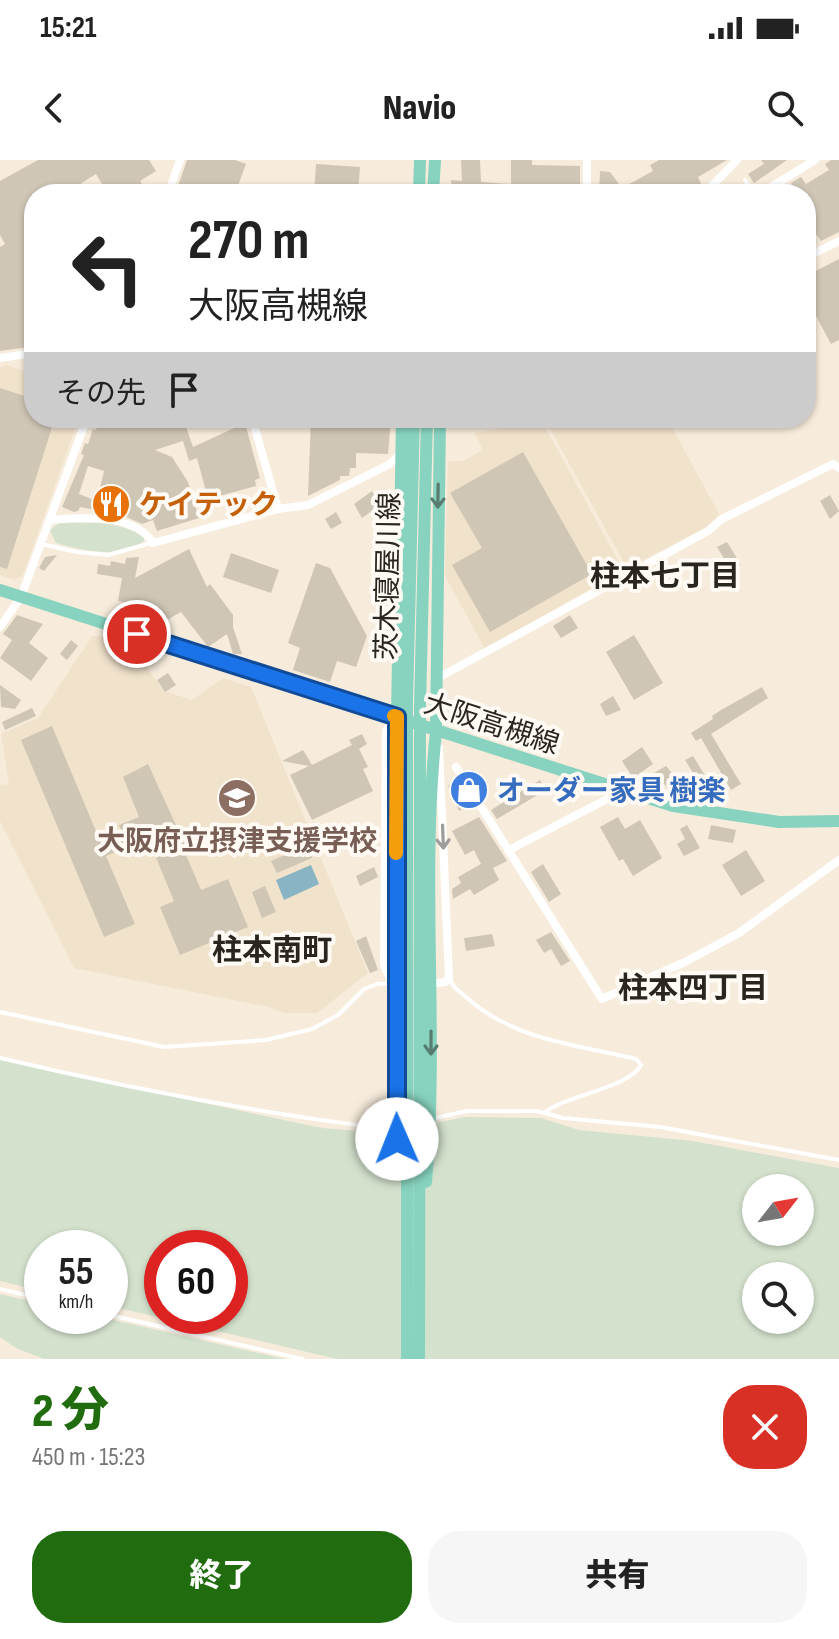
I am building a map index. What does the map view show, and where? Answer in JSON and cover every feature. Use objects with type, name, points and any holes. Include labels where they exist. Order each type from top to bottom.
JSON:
[{"type":"main road","points":[[419,184],[420,160]]},
{"type":"main road","points":[[434,184],[435,160]]},
{"type":"main road","points":[[401,428],[396,909],[413,1010]]},
{"type":"main road","name":"茨木寝屋川線","points":[[414,428],[413,1261],[419,1359]]},
{"type":"main road","name":"茨木寝屋川線","points":[[416,610],[426,428]]},
{"type":"main road","points":[[413,1261],[397,1139],[413,1077],[413,1010],[429,907],[431,776],[436,732],[440,428]]},
{"type":"main road","name":"大阪高槻線","points":[[0,590],[673,806],[779,822],[839,821]]},
{"type":"main road","name":"茨木寝屋川線","points":[[407,1359],[413,1261]]},
{"type":"street","points":[[172,184],[180,160]]},
{"type":"street","points":[[587,160],[587,184]]},
{"type":"street","points":[[714,184],[737,160]]},
{"type":"street","points":[[782,184],[815,160]]},
{"type":"street","points":[[816,253],[839,241]]},
{"type":"street","points":[[0,358],[24,354]]},
{"type":"street","points":[[0,627],[21,597],[83,428]]},
{"type":"street","points":[[255,428],[278,509]]},
{"type":"street","points":[[49,520],[115,520],[146,532],[153,543],[278,509],[308,505],[390,464],[400,454]]},
{"type":"street","points":[[435,679],[708,531],[722,519],[833,464],[839,468]]},
{"type":"street","points":[[397,717],[386,731],[384,965],[392,983],[441,984],[449,977],[440,761],[436,732]]},
{"type":"street","points":[[456,767],[602,999],[685,962],[739,933],[839,860]]},
{"type":"street","points":[[509,850],[609,798],[618,789]]},
{"type":"lane","points":[[745,180],[748,184]]},
{"type":"lane","points":[[40,544],[108,555],[153,543]]},
{"type":"lane","points":[[449,977],[453,987],[504,1025],[636,1059],[641,1065],[635,1073],[599,1090],[552,1106],[544,1113]]},
{"type":"lane","points":[[0,1012],[164,1047],[266,1040],[312,1029],[338,1015],[364,989],[392,983]]},
{"type":"lane","points":[[0,1058],[311,1120],[388,1129],[467,1111],[544,1113],[563,1118],[660,1127],[839,1160]]},
{"type":"lane","points":[[0,1289],[24,1295]]},
{"type":"lane","points":[[128,1319],[302,1359]]},
{"type":"shaded area","points":[[7,365],[24,371],[24,428],[75,428],[23,575],[14,580],[0,575],[0,367]]},
{"type":"shaded area","points":[[502,428],[546,428],[623,570],[485,649],[445,576],[448,461],[463,461],[483,450],[474,433]]},
{"type":"shaded area","points":[[550,428],[672,428],[719,514],[707,527],[627,568]]},
{"type":"shaded area","points":[[92,636],[125,638],[164,691],[192,700],[223,678],[251,687],[368,973],[317,1013],[284,1013],[269,1007],[74,968],[0,821],[0,785],[9,784],[1,734],[38,718]]},
{"type":"green space","points":[[60,522],[114,525],[144,537],[144,541],[113,552],[78,549],[56,543],[50,530]]},
{"type":"green space","points":[[0,1060],[322,1128],[385,1133],[465,1117],[541,1118],[579,1130],[693,1141],[839,1168],[839,1359],[337,1359],[230,1334],[248,1334],[248,1230],[144,1230],[144,1314],[128,1310],[128,1230],[24,1230],[24,1287],[0,1281]]},
{"type":"green space","points":[[0,1294],[24,1300],[24,1334],[128,1334],[128,1323],[144,1327],[144,1334],[175,1334],[285,1359],[44,1359],[16,1348],[0,1337]]},
{"type":"water","points":[[311,865],[319,884],[284,900],[276,880]]},
{"type":"building","points":[[38,160],[149,160],[156,171],[140,181],[142,184],[102,184],[96,174],[80,184],[24,184],[24,348],[0,351],[0,247],[5,244],[0,235],[0,181]]},
{"type":"building","points":[[187,160],[235,160],[246,164],[239,184],[179,184]]},
{"type":"building","points":[[461,160],[480,160],[481,182],[511,184],[451,184],[451,180],[462,181]]},
{"type":"building","points":[[511,160],[532,160],[532,165],[580,166],[580,184],[511,184]]},
{"type":"building","points":[[659,160],[727,160],[698,177],[701,184],[629,184],[653,171],[650,165]]},
{"type":"building","points":[[761,160],[787,160],[754,183],[748,174],[764,164]]},
{"type":"building","points":[[839,160],[839,232],[821,241],[816,234],[816,184],[806,184],[829,170],[825,164]]},
{"type":"building","points":[[316,164],[360,167],[359,184],[315,184]]},
{"type":"building","points":[[600,171],[610,172],[619,184],[599,184]]},
{"type":"building","points":[[801,177],[806,184],[791,184],[791,183]]},
{"type":"building","points":[[839,259],[839,340],[831,344],[816,316],[816,271]]},
{"type":"building","points":[[0,388],[24,396],[24,428],[52,428],[7,569],[0,567]]},
{"type":"building","points":[[186,428],[193,447],[234,428],[246,428],[260,478],[255,480],[256,486],[208,499],[197,458],[189,461],[183,441],[155,450],[172,457],[188,482],[199,518],[157,531],[153,520],[142,524],[122,515],[80,507],[74,512],[62,507],[93,429]],"holes":[[[88,466],[104,471],[97,501],[79,494]]]},
{"type":"building","points":[[311,428],[390,428],[388,454],[356,453],[356,468],[350,468],[349,476],[340,476],[340,480],[308,496]]},
{"type":"building","points":[[523,452],[592,574],[490,632],[452,565],[482,548],[450,493]]},
{"type":"building","points":[[372,491],[380,505],[362,518],[354,504]]},
{"type":"building","points":[[830,495],[839,511],[830,519],[820,501]]},
{"type":"building","points":[[336,512],[342,523],[331,529],[325,519]]},
{"type":"building","points":[[727,542],[741,565],[731,570],[717,547]]},
{"type":"building","points":[[189,549],[207,587],[210,584],[233,615],[233,627],[242,654],[233,654],[227,634],[208,647],[181,612],[165,621],[163,630],[121,619],[124,602],[118,601],[122,578],[97,574],[98,564],[110,566],[111,561],[125,564],[126,558],[139,557],[135,578]]},
{"type":"building","points":[[231,553],[279,570],[271,593],[223,577]]},
{"type":"building","points":[[57,555],[44,571],[39,568],[45,557]]},
{"type":"building","points":[[316,563],[330,568],[367,636],[356,667],[337,661],[330,682],[293,670],[300,648],[288,643]]},
{"type":"building","points":[[17,615],[43,624],[29,643],[48,658],[31,681],[0,658],[12,640],[3,634]]},
{"type":"building","points":[[570,615],[578,628],[561,638],[553,626]]},
{"type":"building","points":[[634,635],[663,683],[634,700],[606,652]]},
{"type":"building","points":[[71,640],[78,646],[67,660],[60,654]]},
{"type":"building","points":[[136,645],[164,652],[144,667],[130,649]]},
{"type":"building","points":[[168,673],[176,685],[165,692],[157,680]]},
{"type":"building","points":[[0,685],[21,700],[15,709],[1,707]]},
{"type":"building","points":[[762,687],[768,698],[711,734],[741,784],[731,790],[701,738],[696,741],[691,733],[721,710]]},
{"type":"building","points":[[613,696],[621,710],[606,716],[600,704]]},
{"type":"building","points":[[32,708],[36,716],[5,730],[2,722]]},
{"type":"building","points":[[52,726],[103,848],[125,839],[119,825],[139,817],[123,777],[148,764],[186,847],[183,848],[201,890],[228,879],[248,927],[180,955],[160,907],[174,901],[148,838],[106,856],[135,924],[104,937],[21,740]]},
{"type":"building","points":[[362,734],[367,744],[359,749],[368,767],[363,769],[373,791],[312,820],[290,775],[309,766],[282,761],[303,750],[312,765],[352,745],[349,740]]},
{"type":"building","points":[[642,747],[653,764],[633,778],[622,761]]},
{"type":"building","points":[[693,756],[714,790],[706,794],[676,797],[654,773],[666,766],[681,783],[698,781],[685,760]]},
{"type":"building","points":[[456,779],[471,804],[459,811],[448,786]]},
{"type":"building","points":[[540,780],[546,790],[497,819],[491,810]]},
{"type":"building","points":[[479,817],[507,861],[493,868],[499,880],[474,895],[470,889],[453,899],[452,889],[461,883],[458,877],[481,864],[474,850],[465,855],[452,831]]},
{"type":"building","points":[[618,817],[625,829],[640,820],[662,858],[633,876],[623,859],[619,861],[600,827]]},
{"type":"building","points":[[687,825],[700,848],[684,856],[677,844],[685,839],[680,829]]},
{"type":"building","points":[[711,825],[736,830],[733,843],[708,839]]},
{"type":"building","points":[[307,845],[312,858],[277,873],[271,861]]},
{"type":"building","points":[[746,850],[765,881],[741,896],[722,865]]},
{"type":"building","points":[[543,864],[561,894],[549,902],[531,872]]},
{"type":"building","points":[[374,867],[378,877],[360,886],[356,876]]},
{"type":"building","points":[[265,886],[276,912],[262,918],[252,892]]},
{"type":"building","points":[[551,932],[570,961],[561,966],[551,949],[544,953],[536,940]]},
{"type":"building","points":[[492,934],[495,946],[466,951],[464,938]]},
{"type":"building","points":[[366,936],[378,970],[370,973],[356,941]]},
{"type":"slow traffic","points":[[394,716],[397,717],[396,853]]},
{"type":"place","name":"ケイテック","points":[[111,504]]},
{"type":"place","name":"オーダー家具 樹楽","points":[[469,790]]},
{"type":"place","name":"大阪府立摂津支援学校","points":[[237,798]]},
{"type":"district","name":"柱本七丁目","points":[[665,576]]},
{"type":"district","name":"柱本南町","points":[[272,950]]},
{"type":"district","name":"柱本四丁目","points":[[693,988]]},
{"type":"route","points":[[137,634],[397,717],[397,1139]]}]
